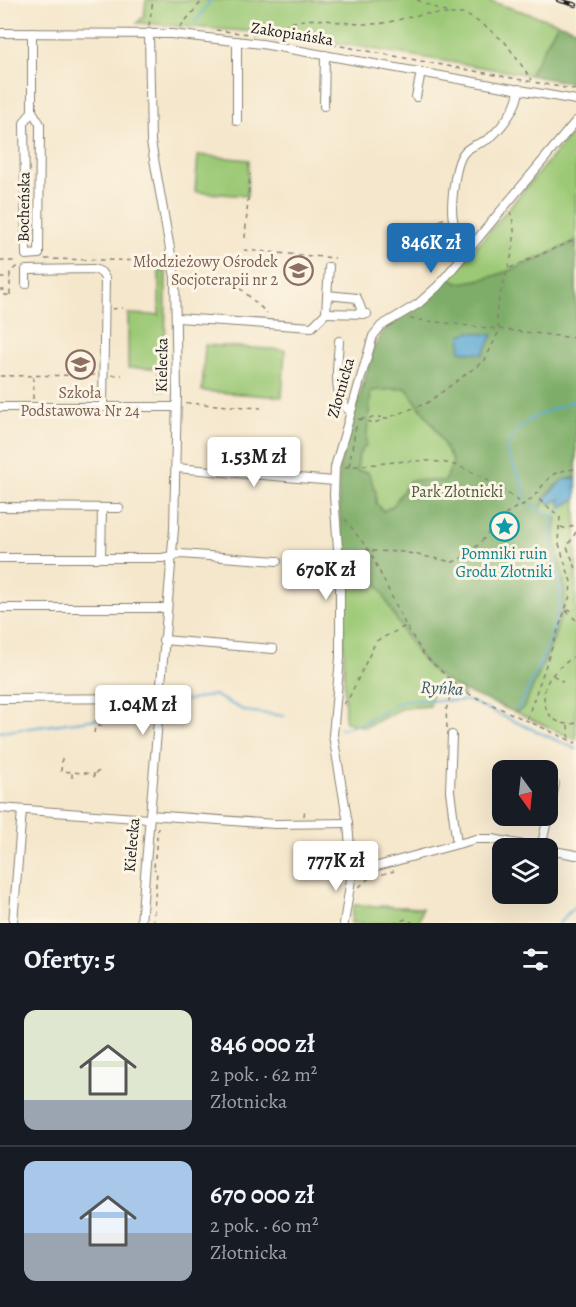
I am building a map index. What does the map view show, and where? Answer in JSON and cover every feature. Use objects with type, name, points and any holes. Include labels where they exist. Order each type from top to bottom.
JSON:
[{"type":"street","name":"Zakopiańska","points":[[0,33],[149,33],[237,41],[576,100]]},
{"type":"street","name":"Bocheńska","points":[[32,33],[32,111],[40,124],[39,254],[26,255],[24,123],[32,111]]},
{"type":"street","name":"Kielecka","points":[[141,923],[171,555],[176,468],[178,318],[172,260],[151,142],[149,33]]},
{"type":"street","points":[[237,41],[237,121]]},
{"type":"street","points":[[324,106],[325,55]]},
{"type":"street","points":[[417,97],[421,72]]},
{"type":"street","points":[[474,243],[458,228],[454,220],[454,189],[458,164],[468,148],[490,137],[518,102],[519,89]]},
{"type":"street","name":"Złotnicka","points":[[344,923],[352,873],[348,823],[334,747],[340,658],[334,481],[368,346],[378,328],[418,304],[438,286],[576,121]]},
{"type":"street","points":[[178,318],[308,328],[314,326],[326,313],[329,267]]},
{"type":"street","points":[[26,284],[26,270],[94,269],[101,272],[105,278],[103,407]]},
{"type":"street","points":[[326,313],[366,314],[357,298],[327,295]]},
{"type":"street","points":[[339,341],[337,382],[339,395],[350,411]]},
{"type":"street","points":[[0,407],[176,405]]},
{"type":"street","points":[[176,468],[334,481]]},
{"type":"street","points":[[0,507],[118,508]]},
{"type":"street","points":[[101,558],[102,508]]},
{"type":"street","points":[[0,558],[171,555],[277,561]]},
{"type":"street","points":[[0,608],[166,608]]},
{"type":"street","points":[[163,640],[273,649]]},
{"type":"street","points":[[0,699],[158,698]]},
{"type":"street","points":[[452,739],[450,791],[457,844]]},
{"type":"street","points":[[0,808],[275,824],[348,823]]},
{"type":"street","points":[[13,923],[22,810]]},
{"type":"street","points":[[352,873],[457,844],[492,839]]},
{"type":"street","points":[[558,852],[576,855]]},
{"type":"path","points":[[149,33],[153,0]]},
{"type":"path","points":[[190,28],[179,29],[203,0]]},
{"type":"path","points":[[417,0],[450,14]]},
{"type":"path","points":[[261,39],[284,24],[312,19],[369,24],[391,23],[417,15],[465,14],[505,42],[533,81]]},
{"type":"path","points":[[210,30],[330,44],[576,90]]},
{"type":"path","points":[[245,238],[250,174]]},
{"type":"path","points":[[500,329],[496,322],[496,309],[509,268],[515,237],[512,217],[505,207]]},
{"type":"path","points":[[449,218],[439,220],[442,230],[452,228],[451,224]]},
{"type":"path","points":[[509,268],[576,239]]},
{"type":"path","points":[[244,250],[335,258]]},
{"type":"path","points":[[39,254],[46,260],[172,260]]},
{"type":"path","points":[[0,261],[20,261],[10,272],[10,295],[5,295],[5,290],[0,290]]},
{"type":"path","points":[[0,278],[10,278]]},
{"type":"path","points":[[240,288],[267,313]]},
{"type":"path","points":[[105,309],[123,309]]},
{"type":"path","points":[[398,314],[405,318],[576,338]]},
{"type":"path","points":[[500,329],[485,360],[418,408],[386,417],[357,419],[349,466],[426,462],[459,466],[494,483],[524,506]]},
{"type":"path","points":[[0,376],[122,375]]},
{"type":"path","points":[[33,376],[33,403]]},
{"type":"path","points":[[176,405],[261,408]]},
{"type":"path","points":[[338,550],[403,552],[453,562],[477,548],[513,509],[524,506],[535,496],[554,472],[576,469]]},
{"type":"path","points":[[527,720],[566,611],[571,582],[558,541],[559,513],[535,496]]},
{"type":"path","points":[[336,516],[347,520],[370,552],[406,626],[424,655],[462,691],[576,743]]},
{"type":"path","points":[[560,527],[567,528],[576,524]]},
{"type":"path","points":[[576,532],[567,547],[576,568]]},
{"type":"path","points":[[566,611],[576,609]]},
{"type":"path","points":[[566,611],[576,620]]},
{"type":"path","points":[[335,708],[348,700],[376,641],[406,626]]},
{"type":"path","points":[[576,655],[547,682],[545,705],[548,715],[556,722],[576,723]]},
{"type":"path","points":[[552,675],[563,681]]},
{"type":"path","points":[[452,739],[447,726],[449,700],[454,682]]},
{"type":"path","points":[[568,724],[570,740]]},
{"type":"path","points":[[93,734],[95,727],[106,725]]},
{"type":"path","points":[[62,758],[61,771],[94,774],[100,771]]},
{"type":"path","points":[[72,772],[72,778]]},
{"type":"path","points":[[94,774],[94,780]]},
{"type":"path","points":[[305,808],[305,814]]},
{"type":"path","points":[[355,842],[380,856]]},
{"type":"path","points":[[153,869],[157,871],[153,923]]},
{"type":"path","points":[[357,889],[369,878],[400,869]]},
{"type":"path","points":[[393,923],[402,920],[412,923]]},
{"type":"green space","points":[[146,0],[486,0],[558,23],[529,75],[282,34],[137,23],[144,16]]},
{"type":"green space","points":[[558,23],[576,29],[576,84],[529,75]]},
{"type":"green space","name":"Park Złotnicki","points":[[576,128],[576,740],[459,686],[464,696],[432,693],[430,706],[403,708],[365,727],[345,722],[342,548],[362,383]]},
{"type":"green space","points":[[198,155],[249,160],[247,196],[195,192]]},
{"type":"green space","name":"Park Złotnicki","points":[[576,241],[576,478],[564,481],[554,488],[546,497],[541,509],[542,512],[557,518],[555,536],[564,582],[564,603],[556,631],[527,701],[523,709],[514,712],[459,688],[439,676],[422,660],[400,627],[376,582],[360,586],[344,579],[338,492],[339,465],[374,347],[387,326],[450,278],[457,283],[488,278]],"holes":[[[406,388],[435,428],[453,462],[445,481],[410,480],[393,506],[383,511],[376,503],[376,492],[368,472],[357,471],[359,454],[366,445],[371,391]]]},
{"type":"green space","points":[[159,271],[166,271],[165,390],[159,390],[158,368],[128,368],[128,314],[159,315]]},
{"type":"green space","points":[[205,345],[285,350],[282,397],[202,391]]},
{"type":"green space","points":[[354,905],[422,908],[419,923],[351,923]]},
{"type":"water","points":[[469,332],[493,335],[483,354],[460,351],[461,335]]},
{"type":"water","points":[[576,478],[576,499],[561,508],[560,499],[550,504],[544,499],[563,480]]},
{"type":"waterway","points":[[195,23],[211,0]]},
{"type":"waterway","points":[[525,500],[523,485],[506,451],[511,440],[532,419],[572,402],[576,394]]},
{"type":"waterway","points":[[530,505],[554,517]]},
{"type":"waterway","points":[[518,709],[546,650],[557,617],[560,588],[551,537],[554,518],[560,508]]},
{"type":"waterway","name":"Ryńka","points":[[165,705],[214,695],[245,711],[285,716]]},
{"type":"waterway","name":"Ryńka","points":[[340,729],[360,724],[405,700],[469,701],[576,749]]},
{"type":"waterway","name":"Ryńka","points":[[0,732],[105,718],[150,708]]},
{"type":"waterway","name":"Ryńka","points":[[559,923],[576,905]]},
{"type":"railway","points":[[558,0],[576,5]]},
{"type":"place","name":"Młodzieżowy Ośrodek Socjoterapii nr 2","points":[[299,271]]},
{"type":"place","name":"Szkoła Podstawowa Nr 24","points":[[80,365]]},
{"type":"place","name":"Pomniki ruin Grodu Złotniki","points":[[504,526]]}]
